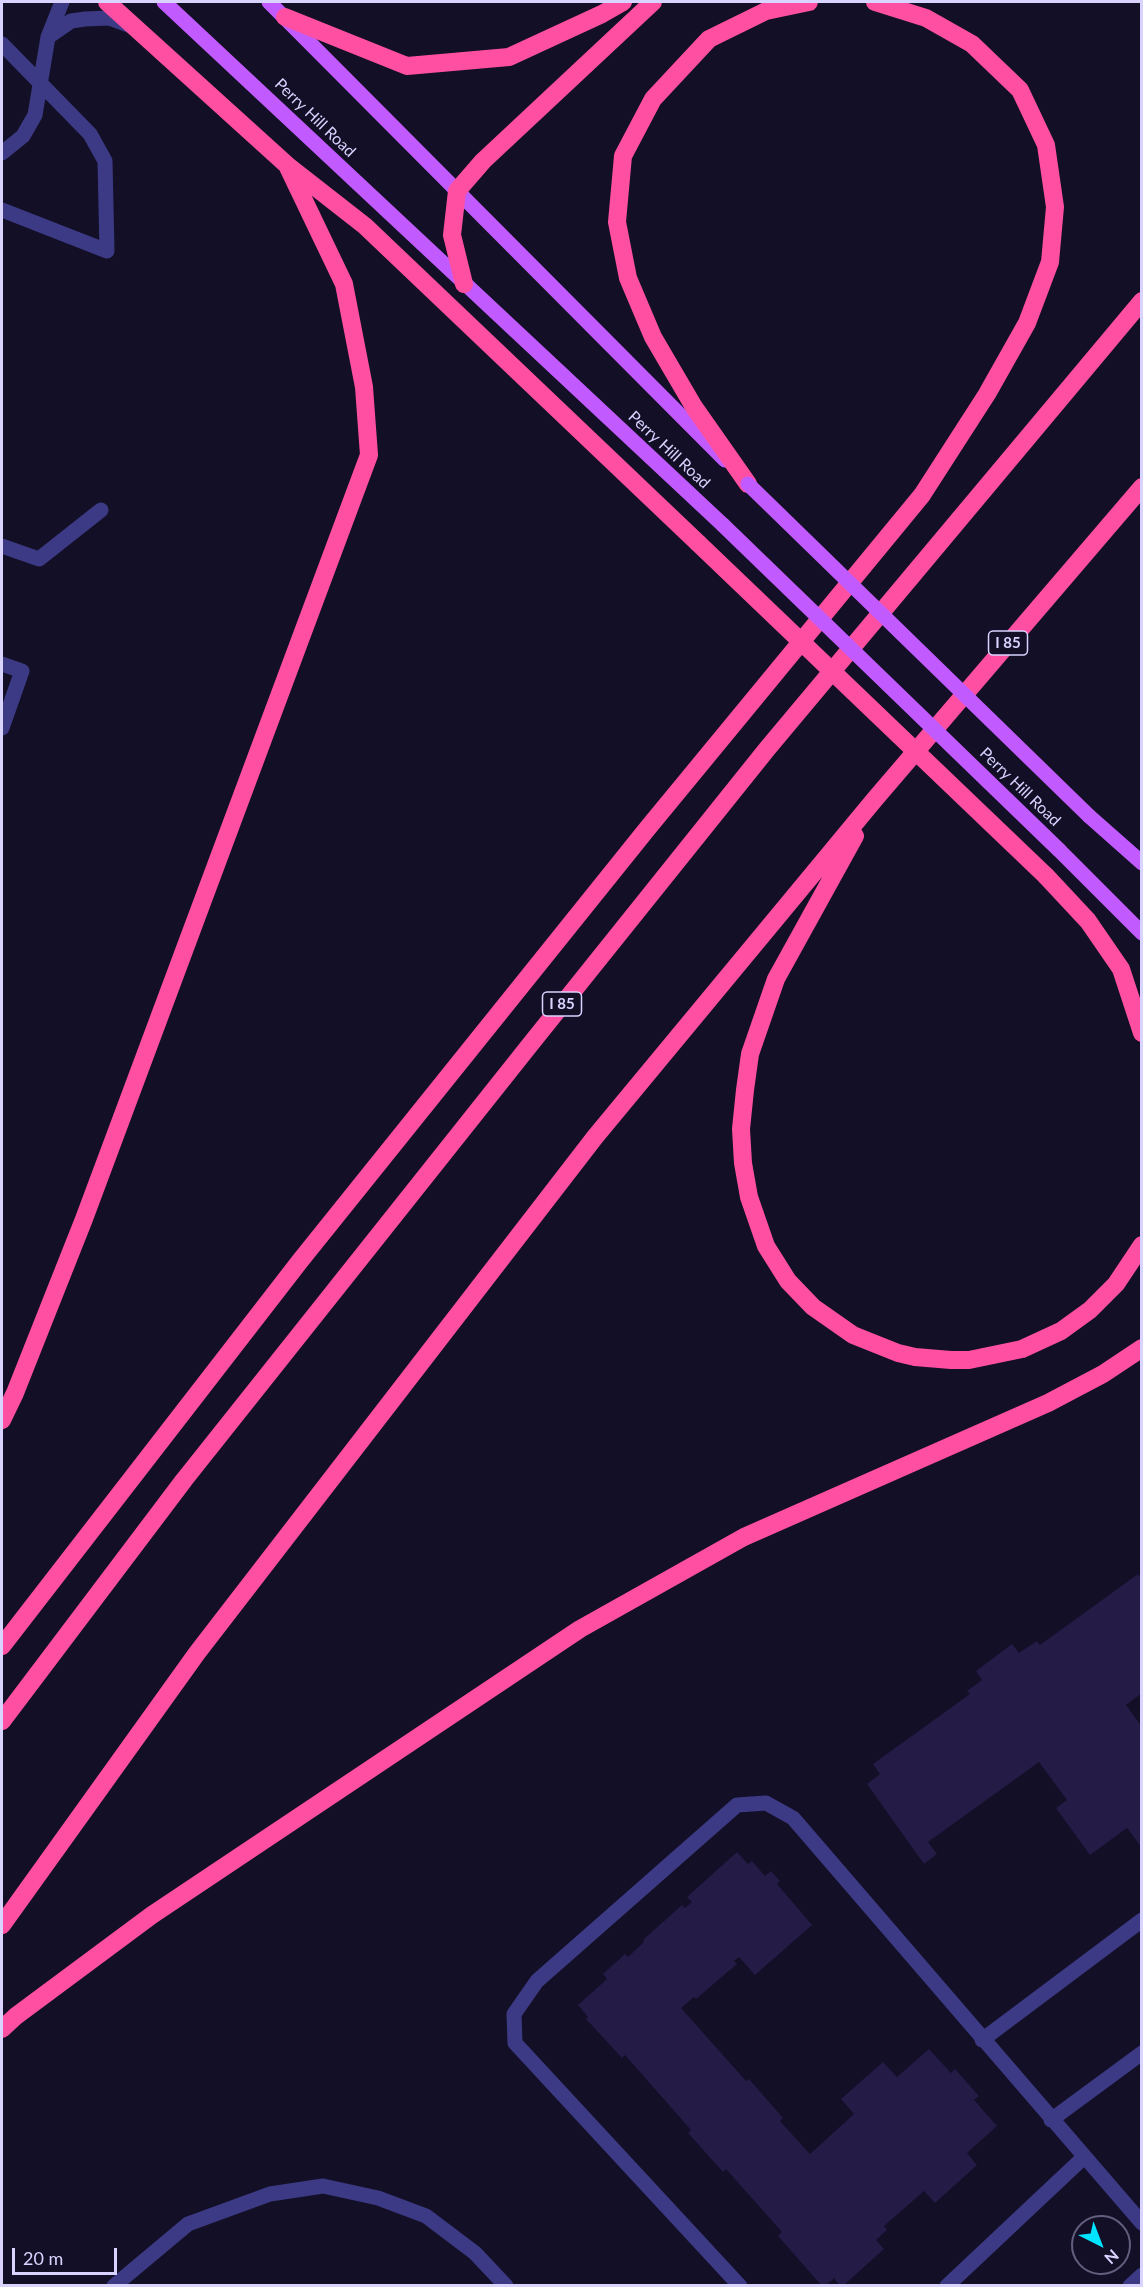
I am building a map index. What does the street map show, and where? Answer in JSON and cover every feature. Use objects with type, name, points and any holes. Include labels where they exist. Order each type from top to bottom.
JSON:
[{"type":"highway","points":[[107,2],[287,165],[365,226],[1046,876],[1088,921],[1121,969],[1142,1033]]},
{"type":"highway","points":[[285,17],[407,66],[509,57],[623,2]]},
{"type":"highway","points":[[464,284],[452,235],[457,191],[483,161],[653,2]]},
{"type":"highway","points":[[748,484],[694,407],[658,347],[628,278],[617,222],[623,156],[654,99],[709,39],[766,11],[809,2]]},
{"type":"highway","points":[[2,1646],[300,1261],[654,820],[922,495],[987,394],[1027,323],[1050,262],[1055,207],[1046,145],[1020,90],[972,44],[926,18],[875,2]]},
{"type":"highway","points":[[2,1420],[15,1393],[84,1219],[369,455],[364,387],[344,284],[287,165]]},
{"type":"highway","name":"I 85","points":[[2,1722],[184,1480],[566,999],[767,749],[1142,301]]},
{"type":"highway","name":"I 85","points":[[2,1924],[197,1653],[595,1137],[876,799],[1142,487]]},
{"type":"highway","points":[[876,799],[776,980],[750,1054],[741,1129],[743,1163],[749,1197],[766,1246],[788,1281],[813,1307],[853,1335],[898,1353],[969,1360],[1022,1349],[1061,1331],[1090,1310],[1116,1284],[1142,1245]]},
{"type":"highway","points":[[2,2030],[16,2016],[152,1915],[580,1629],[744,1537],[1047,1403],[1103,1374],[1142,1348]]},
{"type":"main road","name":"Perry Hill Road","points":[[164,2],[723,525],[1142,933]]},
{"type":"main road","name":"Perry Hill Road","points":[[269,2],[748,484],[1089,816],[1142,863]]},
{"type":"street","points":[[2,153],[23,136],[35,115],[48,37],[62,2]]},
{"type":"street","points":[[48,37],[71,21],[85,19],[109,18],[134,28]]},
{"type":"street","points":[[2,210],[107,251],[105,160],[90,134],[5,53]]},
{"type":"street","points":[[2,546],[39,559],[101,510]]},
{"type":"street","points":[[2,664],[22,671],[2,728]]},
{"type":"street","points":[[740,2286],[515,2043],[514,2014],[537,1981],[737,1805],[766,1803],[793,1818],[1083,2158],[1142,2223]]},
{"type":"street","points":[[982,2040],[1142,1920]]},
{"type":"street","points":[[1051,2120],[1142,2052]]},
{"type":"street","points":[[947,2286],[1083,2158]]},
{"type":"street","points":[[114,2286],[188,2224],[270,2194],[324,2186],[378,2198],[426,2217],[475,2253],[506,2286]]},
{"type":"street","points":[[1130,2286],[1142,2275]]},
{"type":"building","points":[[1138,1574],[1142,1579],[1142,1693],[1126,1705],[1142,1727],[1142,1848],[1127,1828],[1090,1855],[1056,1808],[1067,1800],[1039,1762],[928,1842],[937,1854],[924,1864],[867,1784],[880,1774],[873,1764],[970,1694],[967,1691],[982,1680],[976,1671],[1012,1644],[1019,1653],[1037,1641],[1040,1645]]},
{"type":"building","points":[[737,1852],[748,1864],[752,1861],[765,1876],[771,1871],[780,1881],[777,1884],[812,1925],[755,1975],[739,1957],[734,1961],[737,1964],[696,1999],[694,1997],[681,2008],[746,2081],[749,2079],[783,2118],[780,2121],[810,2154],[854,2114],[841,2099],[883,2062],[897,2077],[929,2049],[951,2073],[955,2069],[979,2096],[974,2100],[997,2126],[967,2153],[977,2165],[935,2203],[924,2191],[884,2226],[887,2230],[876,2240],[884,2249],[843,2286],[840,2286],[834,2278],[826,2286],[822,2286],[778,2236],[782,2232],[726,2169],[723,2172],[688,2133],[691,2130],[625,2055],[622,2058],[586,2019],[588,2017],[578,2005],[607,1979],[603,1974],[625,1954],[628,1957],[644,1942],[643,1940],[682,1905],[685,1908],[692,1902],[687,1897]]}]
